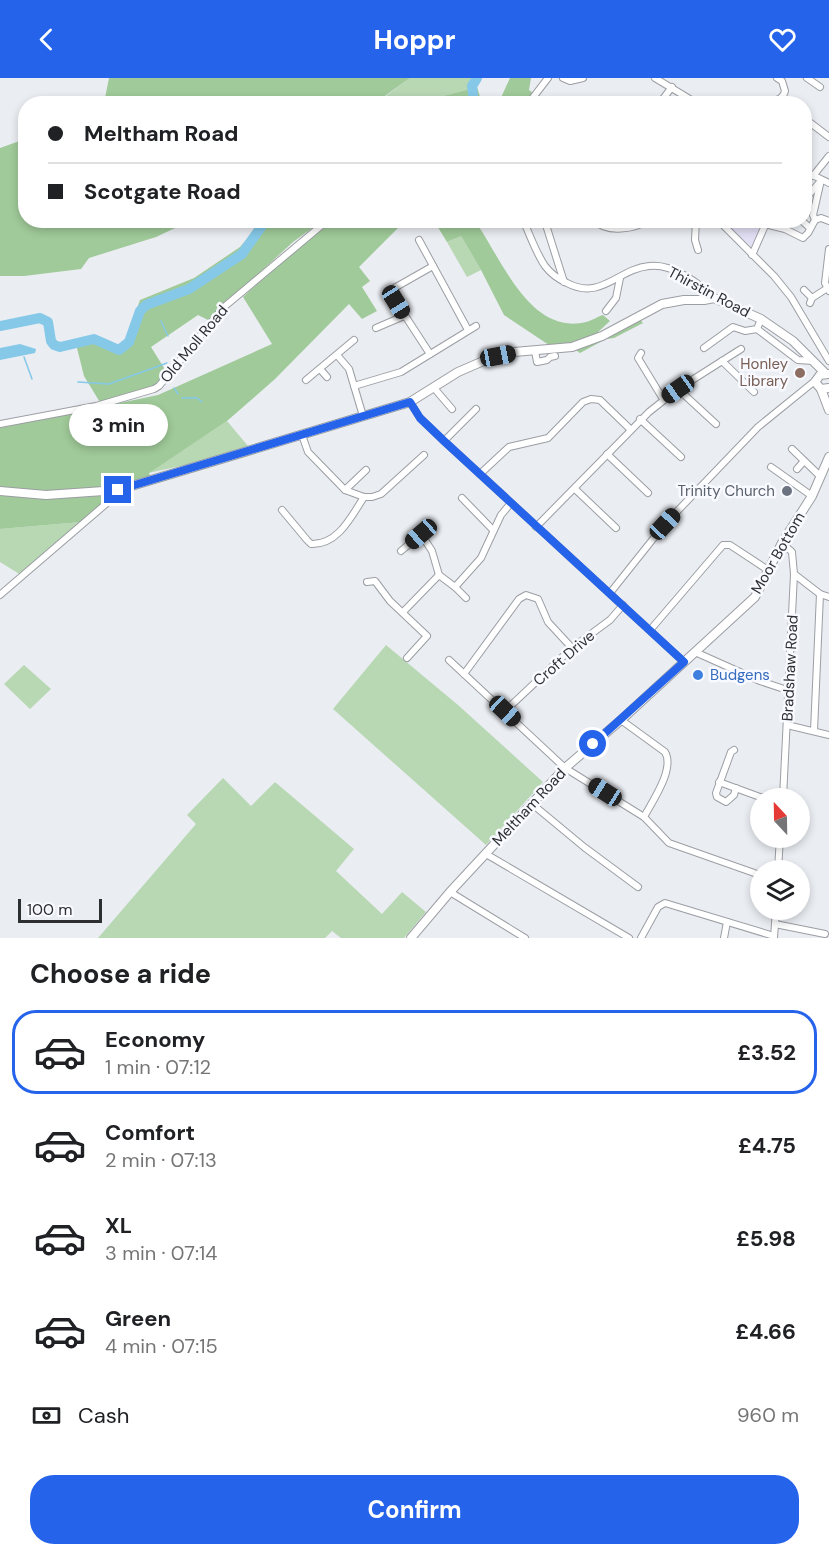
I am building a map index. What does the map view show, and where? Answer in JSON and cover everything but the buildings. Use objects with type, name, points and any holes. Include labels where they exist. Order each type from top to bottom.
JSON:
[{"type":"street","points":[[534,96],[548,78]]},
{"type":"street","points":[[562,78],[570,81],[583,78]]},
{"type":"street","points":[[655,78],[686,96]]},
{"type":"street","points":[[777,78],[782,81],[785,91],[782,96]]},
{"type":"street","points":[[807,78],[820,87]]},
{"type":"street","points":[[665,96],[672,87]]},
{"type":"street","points":[[812,124],[829,137]]},
{"type":"street","points":[[829,156],[813,176],[829,183]]},
{"type":"street","points":[[812,191],[821,180]]},
{"type":"street","points":[[815,220],[813,215],[821,180]]},
{"type":"street","points":[[812,225],[815,220],[821,218],[829,221]]},
{"type":"street","name":"Old Moll Road","points":[[0,424],[96,406],[128,398],[159,386],[224,307],[318,228]]},
{"type":"street","points":[[528,228],[544,265],[564,282]]},
{"type":"street","points":[[547,228],[564,282]]},
{"type":"street","points":[[696,228],[695,240],[698,250]]},
{"type":"street","points":[[726,228],[774,276],[800,310],[829,361]]},
{"type":"street","points":[[752,255],[763,228]]},
{"type":"street","points":[[779,228],[806,241],[810,228]]},
{"type":"street","points":[[419,240],[468,330]]},
{"type":"street","points":[[804,290],[811,301],[828,290],[825,283],[829,249]]},
{"type":"street","points":[[429,354],[389,291],[432,266]]},
{"type":"street","name":"Thirstin Road","points":[[564,282],[588,290],[648,266],[660,266],[688,278],[704,288],[714,298],[761,319],[793,341],[827,374]]},
{"type":"street","points":[[606,311],[616,298],[620,278]]},
{"type":"street","points":[[0,491],[46,495],[118,490],[410,402],[458,372],[488,359],[514,352],[572,347],[602,336],[662,304],[714,298]]},
{"type":"street","points":[[376,328],[404,316]]},
{"type":"street","points":[[757,329],[761,319]]},
{"type":"street","points":[[354,386],[395,375],[476,326]]},
{"type":"street","points":[[704,348],[733,327],[745,330],[757,329],[798,360],[813,361],[829,406]]},
{"type":"street","points":[[306,380],[354,340]]},
{"type":"street","points":[[536,527],[575,489],[630,429],[663,399],[741,349]]},
{"type":"street","points":[[535,351],[537,362],[555,356]]},
{"type":"street","points":[[337,355],[349,369],[363,416]]},
{"type":"street","points":[[628,362],[639,356],[663,399]]},
{"type":"street","points":[[722,361],[754,392]]},
{"type":"street","points":[[320,369],[327,377]]},
{"type":"street","points":[[820,385],[820,375],[827,374]]},
{"type":"street","points":[[610,593],[665,524],[758,427],[780,407],[804,391],[820,385]]},
{"type":"street","points":[[434,388],[452,409]]},
{"type":"street","points":[[678,389],[716,424]]},
{"type":"street","points":[[480,474],[509,447],[548,438],[583,402],[591,399],[600,400],[630,429]]},
{"type":"street","points":[[410,402],[420,418],[444,441],[684,662]]},
{"type":"street","points":[[444,441],[476,409]]},
{"type":"street","points":[[640,419],[681,457]]},
{"type":"street","points":[[302,435],[308,452],[345,490],[364,498],[381,494],[424,455]]},
{"type":"street","points":[[792,449],[804,461],[825,473]]},
{"type":"street","points":[[607,454],[648,493]]},
{"type":"street","name":"Moor Bottom","points":[[684,662],[755,597],[782,543],[825,473],[829,457]]},
{"type":"street","points":[[797,469],[804,461]]},
{"type":"street","points":[[771,467],[812,496]]},
{"type":"street","points":[[345,490],[366,470]]},
{"type":"street","points":[[575,489],[616,528]]},
{"type":"street","points":[[0,595],[114,496],[118,490]]},
{"type":"street","points":[[282,510],[311,544],[319,544],[341,531],[364,498]]},
{"type":"street","points":[[462,498],[493,530]]},
{"type":"street","points":[[455,588],[481,558],[501,515],[511,503]]},
{"type":"street","points":[[401,551],[423,531],[439,575],[466,598]]},
{"type":"street","name":"Bradshaw Road","points":[[782,543],[792,552],[795,574],[784,788]]},
{"type":"street","points":[[651,630],[723,545],[730,545],[768,570]]},
{"type":"street","points":[[795,574],[824,595]]},
{"type":"street","points":[[403,612],[439,575]]},
{"type":"street","points":[[367,582],[375,581],[390,601],[427,636],[407,658]]},
{"type":"street","points":[[814,731],[824,595],[829,588]]},
{"type":"street","points":[[464,674],[519,599],[526,596],[538,599],[548,622],[572,648]]},
{"type":"street","name":"Croft Drive","points":[[505,711],[572,648],[610,620],[623,605]]},
{"type":"street","points":[[695,652],[760,681],[787,690]]},
{"type":"street","points":[[449,660],[565,768],[645,817],[669,843],[750,871]]},
{"type":"street","name":"Meltham Road","points":[[411,938],[450,892],[565,768],[684,662]]},
{"type":"street","points":[[621,720],[668,756],[669,768],[645,817]]},
{"type":"street","points":[[787,725],[829,735]]},
{"type":"street","points":[[734,750],[731,752],[719,782],[717,797],[726,802],[734,795],[736,788]]},
{"type":"street","points":[[719,782],[750,793]]},
{"type":"street","points":[[531,803],[584,847],[638,887]]},
{"type":"street","points":[[486,854],[629,938]]},
{"type":"street","points":[[450,892],[525,938]]},
{"type":"street","points":[[641,938],[658,907],[665,903],[774,937],[775,920]]},
{"type":"street","points":[[724,938],[728,922]]},
{"type":"street","points":[[775,924],[825,934]]},
{"type":"shaded area","points":[[730,228],[761,228],[752,247]]},
{"type":"green space","points":[[109,78],[410,78],[385,96],[105,96]]},
{"type":"green space","points":[[410,78],[482,78],[477,87],[443,96],[386,96]]},
{"type":"green space","points":[[510,78],[531,78],[529,90],[537,96],[502,96]]},
{"type":"green space","points":[[477,87],[480,96],[443,96]]},
{"type":"green space","points":[[18,142],[18,228],[175,228],[156,237],[89,258],[81,269],[24,276],[0,276],[0,148]]},
{"type":"green space","points":[[256,228],[312,228],[293,242],[210,321],[198,315],[151,347],[166,371],[154,385],[138,394],[101,404],[84,376],[75,340],[93,336],[120,347],[123,346],[140,300],[194,278],[240,247]]},
{"type":"green space","points":[[323,228],[398,228],[359,267],[370,281],[362,287],[377,311],[362,319],[349,304],[275,379],[227,421],[149,473],[153,484],[125,491],[105,500],[81,522],[0,529],[0,428],[158,395],[272,344],[243,297],[298,246]]},
{"type":"green space","points":[[438,228],[480,228],[519,290],[533,306],[548,317],[566,323],[586,322],[603,315],[610,321],[598,332],[602,337],[638,317],[643,323],[580,353],[570,346],[552,347],[504,315],[461,236],[447,242]]},
{"type":"green space","points":[[461,236],[481,270],[467,277],[447,242]]},
{"type":"green space","points":[[227,421],[248,446],[190,464],[148,473]]},
{"type":"green space","points":[[81,522],[21,575],[0,562],[0,529]]},
{"type":"green space","points":[[386,645],[458,705],[543,782],[486,845],[333,709]]},
{"type":"green space","points":[[24,665],[51,689],[30,709],[4,684]]},
{"type":"green space","points":[[223,778],[251,806],[275,782],[354,849],[336,871],[382,914],[402,892],[426,912],[404,938],[341,938],[332,931],[325,938],[98,938],[196,824],[187,815]]},
{"type":"water","points":[[20,344],[36,349],[35,353],[0,360],[0,348]]},
{"type":"waterway","points":[[473,96],[472,86],[477,78]]},
{"type":"waterway","points":[[0,326],[40,318],[48,322],[51,341],[54,345],[60,347],[94,339],[119,350],[129,342],[140,311],[146,305],[189,289],[242,254],[260,228]]},
{"type":"waterway","points":[[161,321],[168,336]]},
{"type":"waterway","points":[[24,357],[32,379]]},
{"type":"waterway","points":[[78,382],[109,384],[167,363]]},
{"type":"waterway","points":[[174,388],[178,394]]},
{"type":"waterway","points":[[182,398],[197,398],[202,402]]},
{"type":"place","name":"Honley Library","points":[[800,373]]},
{"type":"place","name":"Trinity Church","points":[[787,491]]},
{"type":"place","name":"Budgens","points":[[698,675]]},
{"type":"route","points":[[118,490],[410,402],[420,418],[444,441],[684,662],[593,744]]}]
